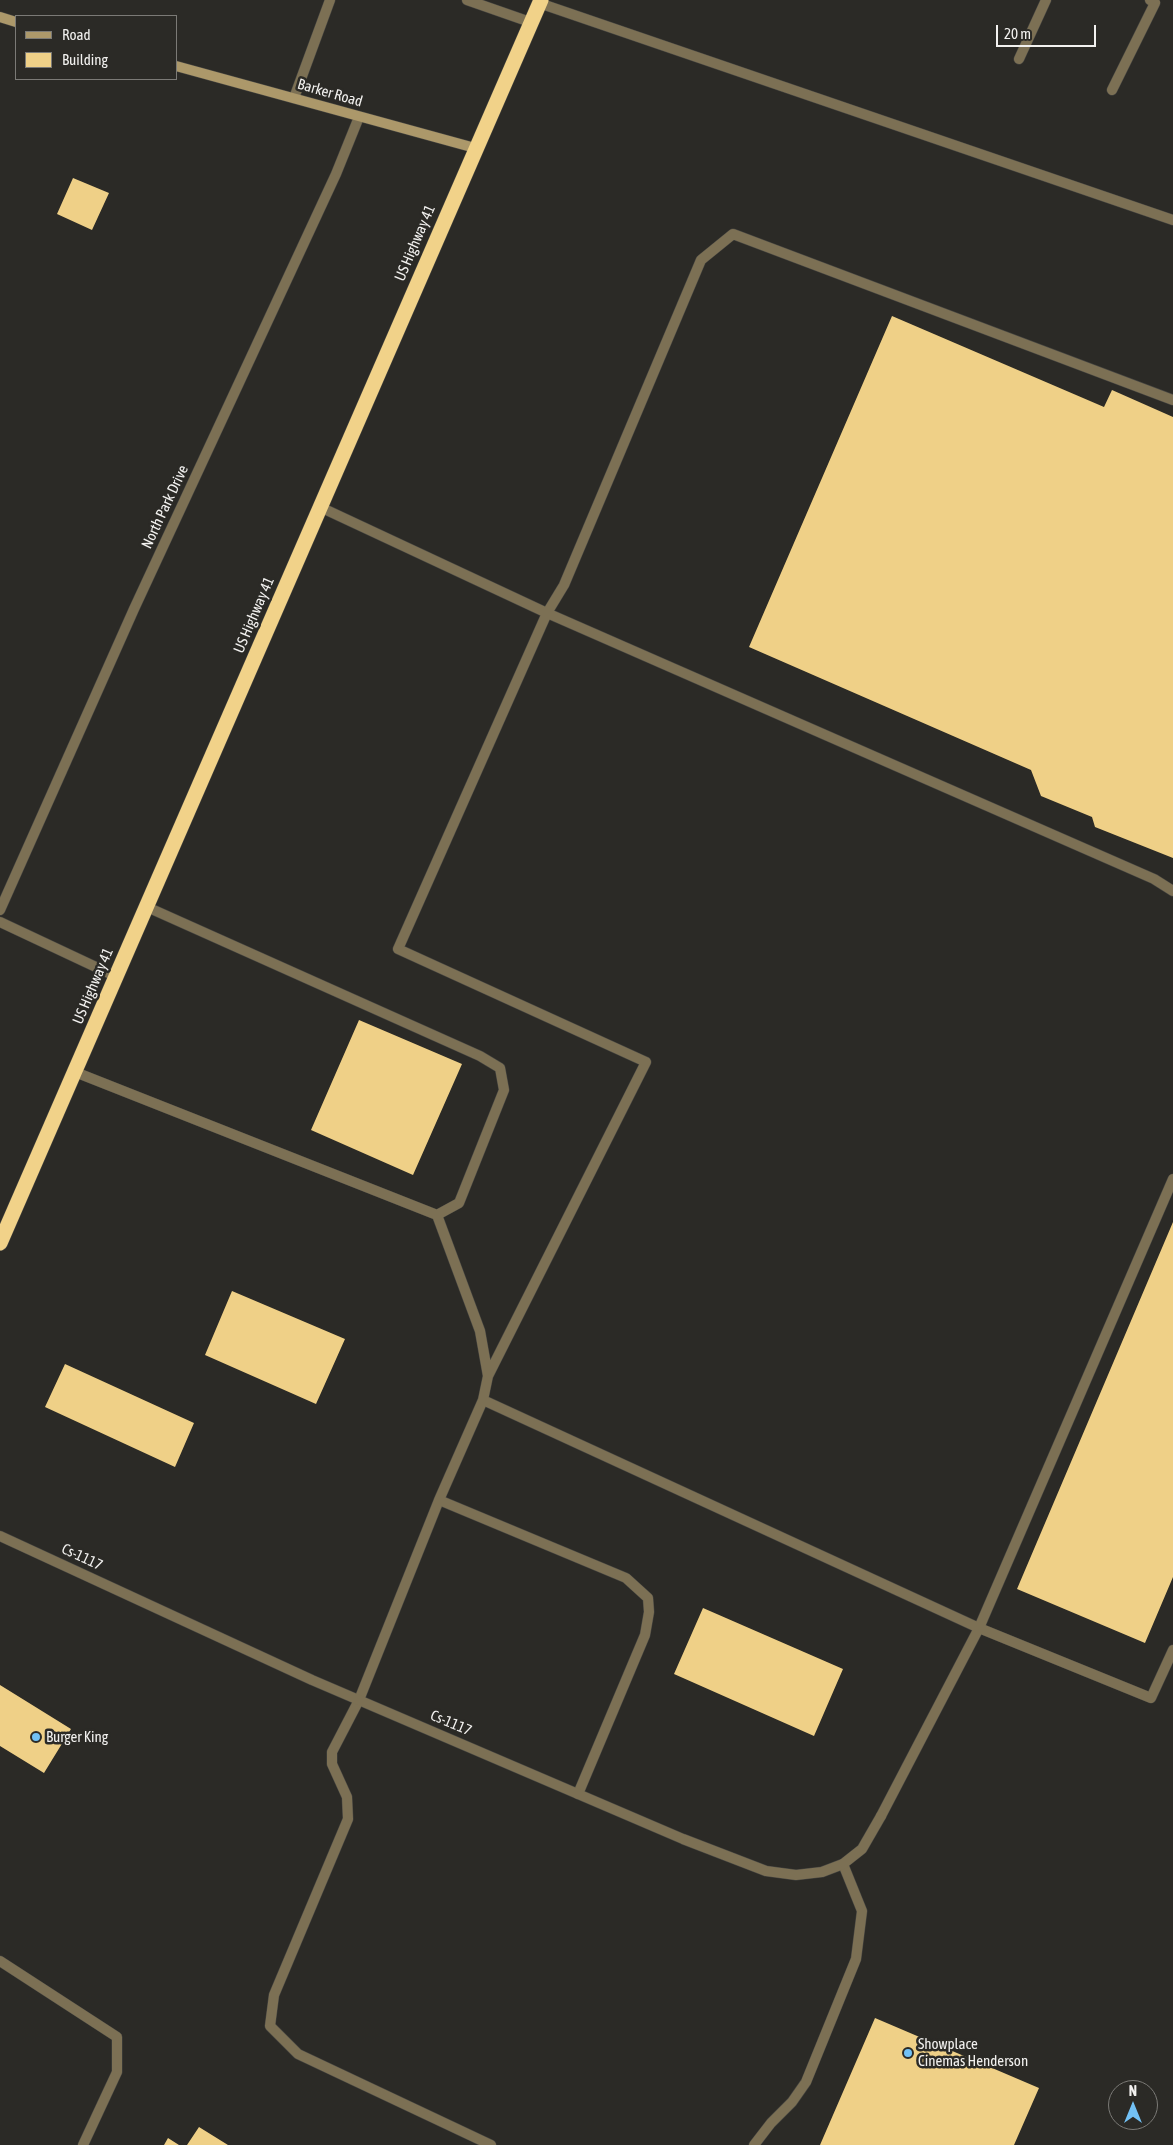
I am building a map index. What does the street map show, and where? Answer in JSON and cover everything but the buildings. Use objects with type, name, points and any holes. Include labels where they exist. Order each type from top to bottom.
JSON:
[{"type":"highway","name":"US Highway 41","points":[[0,1243],[540,2]]},
{"type":"street","points":[[294,98],[330,0]]},
{"type":"street","points":[[467,0],[530,22]]},
{"type":"street","points":[[1019,59],[1046,0]]},
{"type":"street","points":[[1112,90],[1155,4],[1150,0]]},
{"type":"street","points":[[540,2],[1173,220]]},
{"type":"street","points":[[0,18],[15,22]]},
{"type":"street","name":"Barker Road","points":[[178,67],[475,148]]},
{"type":"street","name":"North Park Drive","points":[[0,910],[138,600],[336,174],[359,117]]},
{"type":"street","points":[[492,2145],[298,2054],[270,2026],[274,1994],[348,1819],[347,1797],[332,1764],[332,1752],[359,1700],[439,1500],[483,1400],[488,1376],[646,1062],[398,949],[547,613],[564,585],[701,260],[733,234],[1173,400]]},
{"type":"street","points":[[320,507],[547,613],[1154,879],[1173,891]]},
{"type":"street","points":[[147,907],[480,1056],[500,1068],[504,1090],[459,1203],[436,1215]]},
{"type":"street","points":[[0,922],[115,976]]},
{"type":"street","points":[[75,1072],[436,1215],[480,1331],[488,1376]]},
{"type":"street","name":"Cs-1117","points":[[0,1536],[359,1700],[683,1839],[766,1871],[796,1875],[822,1872],[843,1864],[862,1848],[881,1816],[980,1628],[1173,1179]]},
{"type":"street","points":[[483,1400],[980,1628],[1151,1698],[1173,1650]]},
{"type":"street","points":[[439,1500],[626,1578],[648,1598],[649,1612],[646,1634],[578,1794]]},
{"type":"street","points":[[754,2145],[771,2123],[792,2102],[806,2082],[856,1959],[862,1911],[843,1864]]},
{"type":"street","points":[[0,1961],[117,2037],[117,2072],[83,2145]]},
{"type":"place","name":"Burger King","points":[[36,1737]]},
{"type":"place","name":"Showplace Cinemas Henderson","points":[[908,2053]]}]
